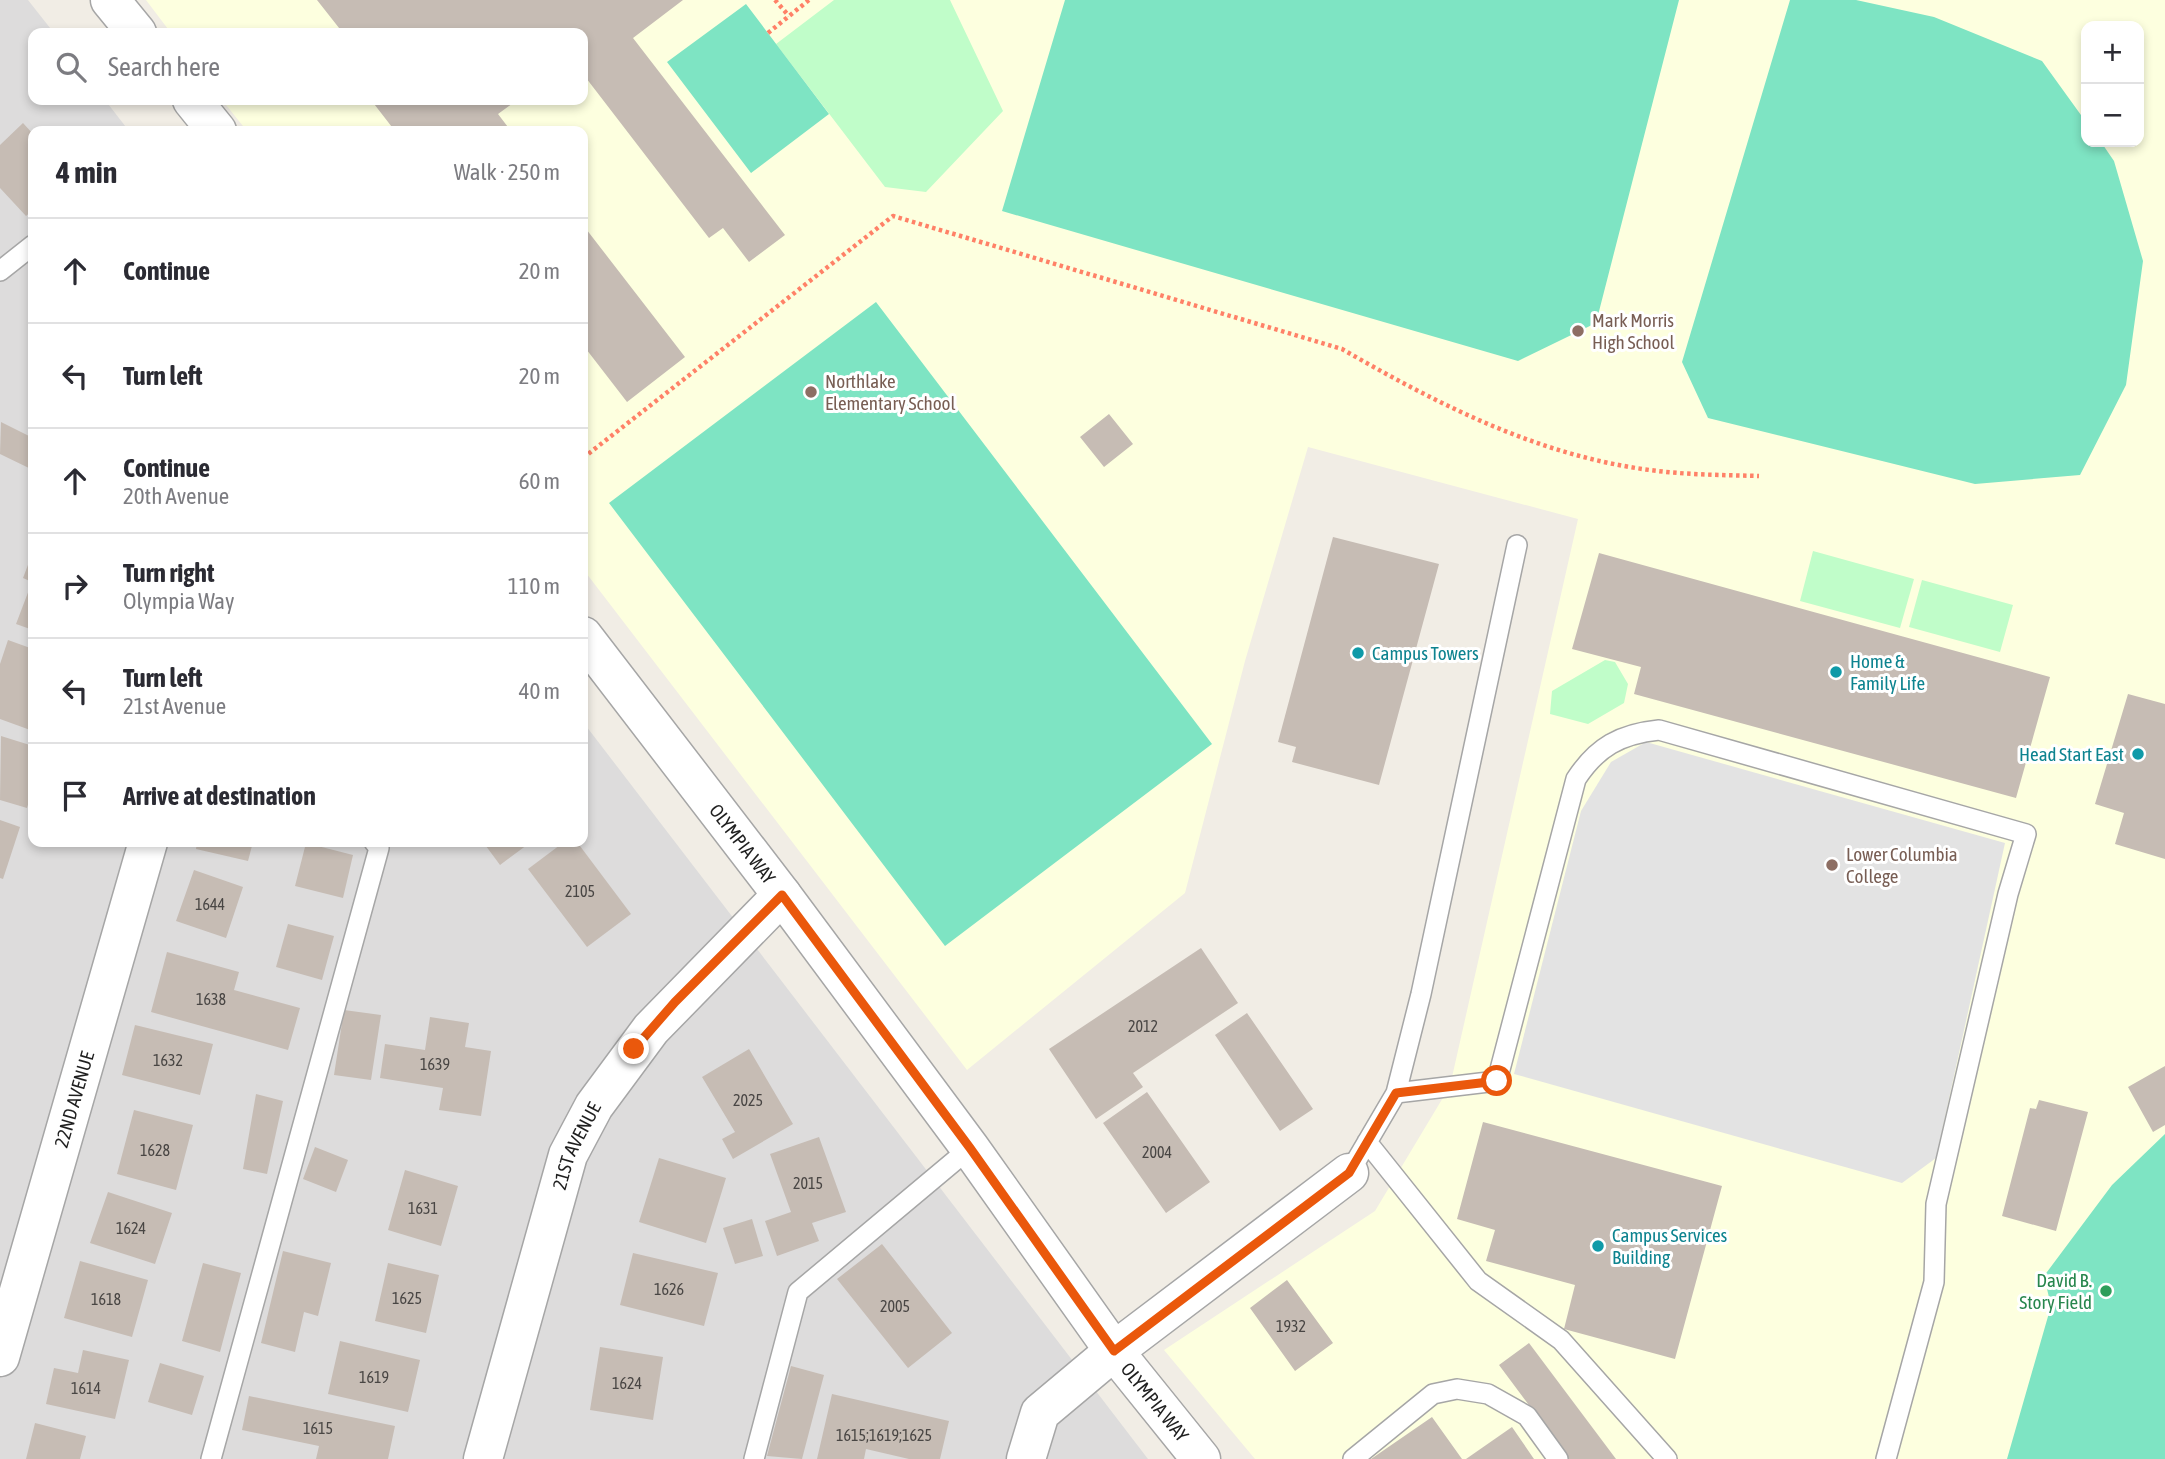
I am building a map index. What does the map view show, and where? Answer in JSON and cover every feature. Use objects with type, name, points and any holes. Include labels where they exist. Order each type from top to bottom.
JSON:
[{"type":"street","points":[[110,0],[133,28]]},
{"type":"street","name":"OLYMPIA WAY","points":[[588,643],[782,895],[970,1148],[1114,1351],[1201,1459]]},
{"type":"street","name":"22ND AVENUE","points":[[0,1357],[147,847]]},
{"type":"street","name":"21ST AVENUE","points":[[483,1459],[568,1156],[594,1106],[651,1029],[782,895]]},
{"type":"street","points":[[1026,1459],[1040,1412],[1358,1158]]},
{"type":"lane","points":[[0,271],[28,249]]},
{"type":"lane","points":[[1517,545],[1421,994],[1396,1093],[1358,1158],[1478,1281],[1561,1340],[1667,1459]]},
{"type":"lane","points":[[1396,1093],[1497,1081],[1576,779],[1590,758],[1610,742],[1634,733],[1659,730],[2026,834],[2008,894],[1936,1204],[1934,1282],[1886,1459]]},
{"type":"lane","points":[[211,1459],[378,847]]},
{"type":"lane","points":[[754,1459],[798,1292],[970,1148]]},
{"type":"lane","points":[[1353,1459],[1433,1394],[1457,1389],[1488,1394],[1527,1416],[1558,1459]]},
{"type":"path","points":[[775,0],[789,16]]},
{"type":"path","points":[[768,33],[809,0]]},
{"type":"path","points":[[588,454],[894,216],[1342,349],[1403,384],[1490,428],[1572,454],[1657,471],[1759,476]]},
{"type":"shaded area","points":[[0,0],[28,0],[50,28],[28,28],[28,105],[109,105],[125,126],[28,126],[28,847],[588,847],[588,729],[1148,1459],[0,1459]]},
{"type":"shaded area","points":[[146,0],[2165,0],[2165,1459],[1255,1459],[1164,1350],[1375,1211],[1450,1086],[1578,519],[1308,447],[1245,661],[1185,893],[967,1070],[588,576],[588,126],[243,126],[226,105],[588,105],[588,28],[167,28]]},
{"type":"shaded area","points":[[1646,742],[2005,843],[1936,1158],[1902,1183],[1514,1074],[1581,811],[1611,762]]},
{"type":"green space","points":[[834,0],[950,0],[1003,111],[926,192],[885,187],[776,44]]},
{"type":"green space","points":[[1065,0],[1679,0],[1596,323],[1518,361],[1002,211]]},
{"type":"green space","points":[[1790,0],[1856,0],[1934,17],[2042,61],[2081,115],[2081,147],[2104,147],[2114,161],[2143,261],[2126,385],[2080,475],[1975,484],[1708,418],[1682,362]]},
{"type":"green space","points":[[746,4],[829,114],[751,173],[667,62]]},
{"type":"green space","points":[[876,302],[1212,744],[945,946],[609,503]]},
{"type":"green space","points":[[1813,551],[1914,579],[1900,628],[1800,601]]},
{"type":"green space","points":[[1922,580],[2013,605],[2000,652],[1909,627]]},
{"type":"green space","points":[[1605,660],[1615,662],[1628,684],[1624,703],[1588,724],[1550,714],[1552,691]]},
{"type":"green space","name":"David B. Story Field","points":[[2165,1134],[2165,1459],[2007,1459],[2051,1306],[2044,1276],[2112,1185]]},
{"type":"building","points":[[317,0],[683,0],[633,38],[785,235],[749,262],[723,228],[709,238],[588,81],[588,28],[339,28]]},
{"type":"building","points":[[375,105],[510,105],[498,114],[507,126],[391,126]]},
{"type":"building","points":[[23,123],[28,128],[26,216],[0,188],[0,145]]},
{"type":"building","points":[[588,231],[685,357],[627,402],[588,351]]},
{"type":"building","points":[[1109,414],[1133,444],[1104,467],[1080,437]]},
{"type":"building","points":[[1,422],[28,436],[28,468],[0,454]]},
{"type":"building","name":"Campus Towers","points":[[1333,537],[1439,564],[1379,785],[1292,762],[1296,747],[1278,742]]},
{"type":"building","name":"Home & Family Life","points":[[1599,553],[2050,677],[2016,798],[1634,694],[1641,667],[1572,649]]},
{"type":"building","points":[[28,565],[28,580],[23,578]]},
{"type":"building","points":[[28,592],[28,628],[16,624]]},
{"type":"building","points":[[8,640],[28,647],[28,729],[0,719],[0,664]]},
{"type":"building","name":"Head Start East","points":[[2128,694],[2165,704],[2165,859],[2115,844],[2124,813],[2095,804]]},
{"type":"building","points":[[1,736],[28,744],[28,805],[27,808],[0,800]]},
{"type":"building","points":[[0,820],[20,827],[3,879],[0,878]]},
{"type":"building","points":[[196,847],[252,847],[248,861]]},
{"type":"building","points":[[305,847],[322,847],[353,855],[343,898],[295,886]]},
{"type":"building","points":[[487,847],[524,847],[500,865]]},
{"type":"building","points":[[557,847],[581,847],[631,914],[587,947],[528,869]]},
{"type":"building","points":[[194,870],[243,887],[226,938],[176,921]]},
{"type":"building","points":[[288,924],[334,936],[322,980],[276,967]]},
{"type":"building","points":[[1201,948],[1238,1003],[1133,1073],[1143,1087],[1096,1119],[1049,1049]]},
{"type":"building","points":[[167,952],[239,972],[234,990],[300,1008],[288,1050],[151,1012]]},
{"type":"building","points":[[344,1010],[381,1015],[371,1080],[334,1075]]},
{"type":"building","points":[[1247,1013],[1313,1109],[1280,1131],[1215,1035]]},
{"type":"building","points":[[430,1017],[469,1023],[465,1047],[491,1051],[481,1116],[439,1110],[443,1088],[380,1078],[385,1044],[425,1050]]},
{"type":"building","points":[[135,1025],[213,1044],[200,1095],[122,1075]]},
{"type":"building","points":[[749,1049],[793,1124],[733,1159],[722,1139],[735,1132],[702,1077]]},
{"type":"building","points":[[2165,1066],[2165,1125],[2153,1132],[2128,1087]]},
{"type":"building","points":[[1147,1092],[1210,1182],[1166,1213],[1103,1123]]},
{"type":"building","points":[[256,1094],[283,1101],[267,1174],[243,1169]]},
{"type":"building","points":[[2039,1100],[2088,1112],[2056,1231],[2002,1216],[2030,1108],[2036,1109]]},
{"type":"building","points":[[134,1110],[193,1125],[176,1190],[117,1174]]},
{"type":"building","name":"Campus Services Building","points":[[1483,1122],[1722,1186],[1675,1359],[1564,1329],[1575,1285],[1486,1261],[1495,1230],[1457,1219]]},
{"type":"building","points":[[819,1137],[846,1212],[812,1223],[819,1241],[777,1256],[765,1221],[791,1212],[770,1154]]},
{"type":"building","points":[[315,1147],[348,1160],[336,1192],[303,1179]]},
{"type":"building","points":[[659,1158],[726,1178],[706,1243],[639,1222]]},
{"type":"building","points":[[405,1170],[458,1186],[441,1246],[388,1230]]},
{"type":"building","points":[[108,1192],[172,1213],[155,1264],[90,1243]]},
{"type":"building","points":[[752,1219],[763,1256],[735,1264],[723,1228]]},
{"type":"building","points":[[882,1244],[952,1333],[908,1368],[837,1279]]},
{"type":"building","points":[[283,1251],[331,1263],[318,1316],[304,1312],[295,1352],[261,1343]]},
{"type":"building","points":[[633,1253],[718,1273],[704,1326],[620,1305]]},
{"type":"building","points":[[80,1261],[148,1280],[132,1337],[64,1318]]},
{"type":"building","points":[[203,1263],[241,1273],[220,1352],[182,1341]]},
{"type":"building","points":[[388,1263],[439,1275],[426,1333],[375,1321]]},
{"type":"building","points":[[1287,1280],[1333,1343],[1295,1371],[1250,1308]]},
{"type":"building","points":[[340,1341],[420,1360],[408,1412],[328,1394]]},
{"type":"building","points":[[1529,1343],[1616,1459],[1569,1459],[1499,1365]]},
{"type":"building","points":[[600,1347],[663,1357],[653,1420],[590,1410]]},
{"type":"building","points":[[83,1350],[129,1360],[115,1419],[46,1404],[54,1368],[78,1373]]},
{"type":"building","points":[[160,1363],[204,1376],[192,1415],[148,1402]]},
{"type":"building","points":[[791,1366],[824,1375],[802,1459],[767,1456]]},
{"type":"building","points":[[832,1394],[949,1421],[940,1459],[909,1459],[866,1449],[864,1459],[817,1459]]},
{"type":"building","points":[[249,1396],[395,1426],[388,1459],[316,1459],[319,1446],[242,1430]]},
{"type":"building","points":[[1432,1417],[1462,1459],[1371,1459]]},
{"type":"building","points":[[35,1423],[86,1436],[80,1459],[26,1459]]},
{"type":"building","points":[[1512,1427],[1534,1459],[1466,1459]]},
{"type":"place","name":"Mark Morris High School","points":[[1578,331]]},
{"type":"place","name":"Northlake Elementary School","points":[[811,392]]},
{"type":"place","name":"Campus Towers","points":[[1358,653]]},
{"type":"place","name":"Home & Family Life","points":[[1836,672]]},
{"type":"place","name":"Head Start East","points":[[2138,754]]},
{"type":"place","name":"Lower Columbia College","points":[[1832,865]]},
{"type":"place","name":"Campus Services Building","points":[[1598,1246]]},
{"type":"place","name":"David B. Story Field","points":[[2106,1291]]},
{"type":"route","points":[[634,1049],[675,1002],[712,968],[782,895],[970,1148],[1114,1351],[1349,1173],[1396,1093],[1497,1081]]}]
